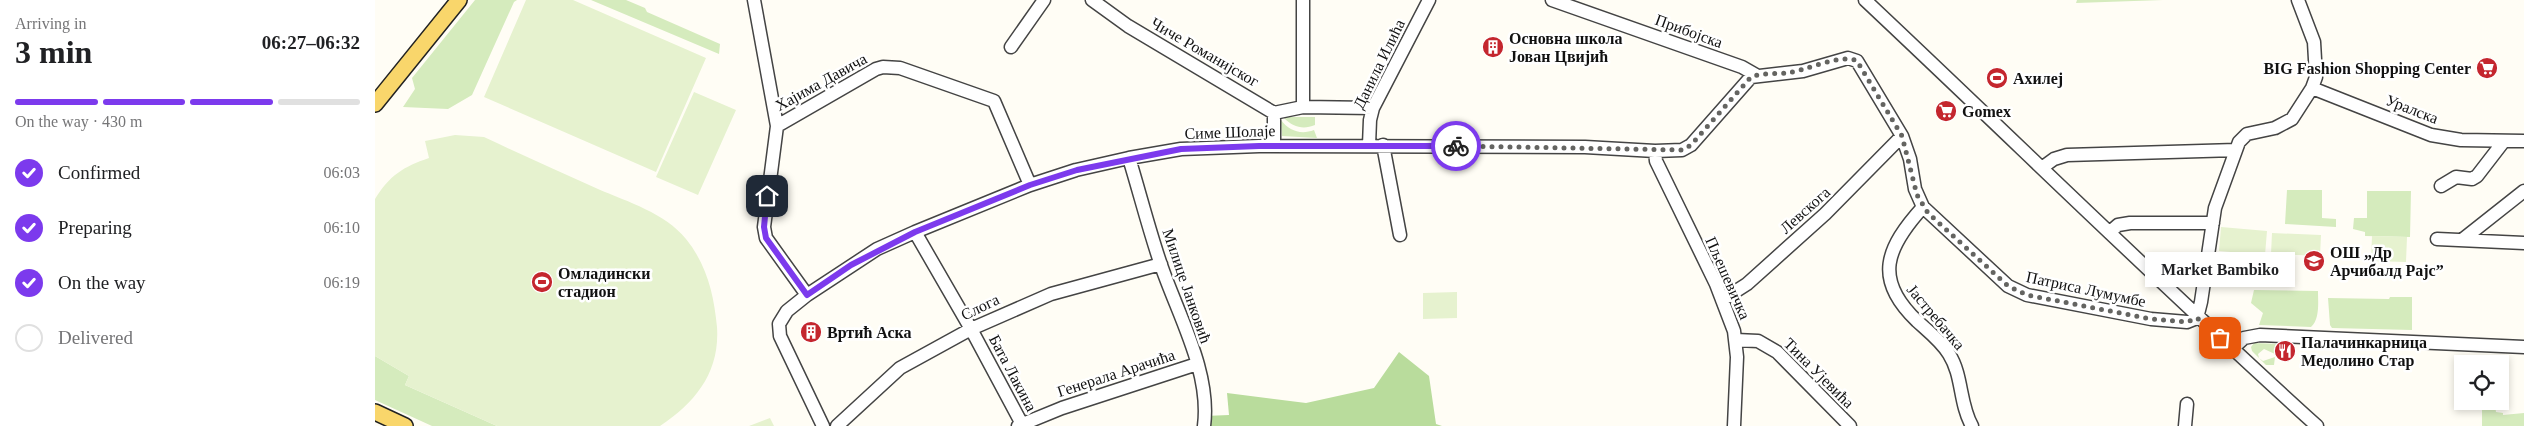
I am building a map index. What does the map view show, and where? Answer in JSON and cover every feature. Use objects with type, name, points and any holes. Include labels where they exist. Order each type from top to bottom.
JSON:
[{"type":"main road","points":[[375,104],[459,0]]},
{"type":"main road","points":[[375,412],[405,426]]},
{"type":"street","points":[[754,0],[777,126],[764,227],[766,238],[807,295]]},
{"type":"street","points":[[1011,47],[1044,0]]},
{"type":"street","name":"Чиче Романијског","points":[[1092,0],[1128,26],[1228,83],[1274,113]]},
{"type":"street","points":[[1303,0],[1303,107]]},
{"type":"street","name":"Данила Илића","points":[[1369,145],[1369,120],[1373,108],[1429,0]]},
{"type":"street","name":"Прибојска","points":[[1552,0],[1742,67],[1756,75]]},
{"type":"street","points":[[1865,0],[2043,167],[2197,318],[2317,426]]},
{"type":"street","points":[[2197,318],[2218,196],[2242,137],[2247,134],[2275,128],[2292,119],[2312,88],[2315,77],[2314,42],[2298,0]]},
{"type":"street","name":"Патриса Лумумбе","points":[[1756,75],[1803,70],[1843,59],[1857,61],[1902,136],[1910,159],[1915,189],[1923,207],[2008,286],[2027,295],[2151,319],[2187,322],[2197,318]]},
{"type":"street","name":"Хајима Давича","points":[[777,126],[876,69],[883,67],[900,68],[994,102],[1030,185]]},
{"type":"street","name":"Симе Шолаје","points":[[823,426],[779,330],[782,317],[807,295],[851,265],[915,232],[1030,185],[1077,170],[1181,149],[1383,145],[1682,150],[1688,148],[1743,84],[1756,75]]},
{"type":"street","name":"Уралска","points":[[2312,88],[2431,135],[2461,140],[2524,141]]},
{"type":"street","points":[[1274,146],[1274,113],[1303,107],[1373,108]]},
{"type":"street","name":"Левскога","points":[[1723,300],[1747,284],[1819,220],[1851,190],[1902,136]]},
{"type":"street","points":[[2441,186],[2457,177],[2472,179],[2477,176],[2504,141]]},
{"type":"street","points":[[1383,145],[1400,235]]},
{"type":"street","points":[[2043,167],[2054,159],[2067,155],[2236,150]]},
{"type":"street","name":"Пљешевичка","points":[[1655,151],[1656,161],[1723,300],[1736,340],[1734,426]]},
{"type":"street","name":"Милице Јанковић","points":[[1129,158],[1161,264],[1205,391],[1204,426]]},
{"type":"street","points":[[2462,240],[2524,191]]},
{"type":"street","name":"Јастребачка","points":[[1923,207],[1907,225],[1895,245],[1889,276],[1898,301],[1949,353],[1956,368],[1964,409],[1972,426]]},
{"type":"street","points":[[2110,232],[2117,226],[2130,223],[2213,223]]},
{"type":"street","name":"Бата Лакина","points":[[915,232],[971,329],[1021,425]]},
{"type":"street","points":[[2437,240],[2524,242]]},
{"type":"street","name":"Слога","points":[[837,426],[900,368],[971,329],[1051,294],[1161,264]]},
{"type":"street","points":[[2232,349],[2242,339],[2260,336],[2524,347]]},
{"type":"street","name":"Тина Ујевића","points":[[1736,340],[1753,340],[1777,352],[1849,426]]},
{"type":"street","name":"Генерала Арачића","points":[[1021,425],[1062,408],[1197,364]]},
{"type":"street","points":[[2185,426],[2187,404]]},
{"type":"green space","points":[[475,0],[517,0],[514,2],[472,95],[448,109],[403,107],[415,89],[412,78]]},
{"type":"green space","points":[[526,0],[573,0],[706,58],[656,172],[484,97]]},
{"type":"green space","points":[[591,0],[626,0],[645,8],[647,12],[720,44],[719,54]]},
{"type":"green space","points":[[2077,0],[2163,0],[2076,3]]},
{"type":"green space","points":[[694,92],[736,110],[698,195],[656,177]]},
{"type":"green space","points":[[1285,117],[1315,117],[1315,125],[1298,127],[1287,121]]},
{"type":"green space","points":[[1281,120],[1288,127],[1296,131],[1314,130],[1317,138],[1282,136]]},
{"type":"green space","name":"Омладински стадион","points":[[455,135],[484,137],[633,204],[668,222],[686,239],[699,259],[708,281],[716,315],[717,343],[710,372],[703,384],[685,407],[673,417],[660,426],[497,426],[405,385],[409,376],[375,356],[375,199],[386,184],[398,173],[429,158],[425,141]]},
{"type":"green space","points":[[2287,190],[2322,190],[2322,218],[2336,219],[2336,227],[2285,224]]},
{"type":"green space","points":[[2367,191],[2411,191],[2410,237],[2365,236],[2365,232],[2353,229],[2354,218],[2367,218]]},
{"type":"green space","points":[[2221,227],[2267,231],[2265,255],[2219,251]]},
{"type":"green space","points":[[2272,233],[2321,235],[2320,256],[2271,254]]},
{"type":"green space","points":[[2372,236],[2407,237],[2406,262],[2371,261]]},
{"type":"green space","points":[[2218,254],[2251,256],[2251,260],[2235,260],[2234,264],[2216,268]]},
{"type":"green space","points":[[2371,267],[2392,267],[2391,276],[2371,276]]},
{"type":"green space","points":[[2254,290],[2318,291],[2318,310],[2314,324],[2311,327],[2259,325],[2263,313],[2251,303]]},
{"type":"green space","points":[[1457,292],[1457,318],[1423,319],[1423,293]]},
{"type":"green space","points":[[2390,297],[2412,297],[2412,330],[2332,328],[2330,325],[2328,298],[2389,299]]},
{"type":"green space","points":[[2254,343],[2280,344],[2275,345],[2275,354],[2264,349],[2258,354],[2259,358],[2252,351],[2251,347]]},
{"type":"green space","points":[[1399,352],[1429,376],[1436,424],[1442,426],[1204,426],[1205,416],[1229,415],[1227,393],[1306,403],[1374,388]]},
{"type":"green space","points":[[375,356],[409,376],[405,385],[497,426],[432,426],[375,400]]},
{"type":"green space","points":[[2275,357],[2274,365],[2266,365],[2259,358],[2263,361]]},
{"type":"green space","points":[[2482,410],[2496,410],[2496,412],[2503,413],[2503,415],[2524,413],[2524,426],[2482,426]]},
{"type":"green space","points":[[770,418],[774,426],[749,426]]},
{"type":"way so far","points":[[1456,146],[1682,150],[1691,145],[1751,77],[1761,74],[1788,73],[1847,58],[1853,59],[1857,61],[1905,142],[1915,189],[1923,207],[2008,286],[2027,295],[2151,319],[2187,322],[2195,321],[2197,318],[2220,338]]},
{"type":"place","name":"Основна школа Јован Цвијић","points":[[1493,47]]},
{"type":"place","name":"BIG Fashion Shopping Center","points":[[2487,68]]},
{"type":"place","name":"Ахилеј","points":[[1997,78]]},
{"type":"place","name":"Gomex","points":[[1946,111]]},
{"type":"place","name":"ОШ „Др Арчибалд Рајс”","points":[[2314,261]]},
{"type":"place","name":"Омладински стадион","points":[[542,282]]},
{"type":"place","name":"Вртић Аска","points":[[811,332]]},
{"type":"place","name":"Market Bambiko","points":[[2220,338]]},
{"type":"place","name":"Палачинкарница Медолино Стар","points":[[2285,351]]},
{"type":"route","points":[[767,196],[764,216],[766,238],[807,295],[851,265],[915,232],[1030,185],[1077,170],[1129,158],[1181,149],[1259,146],[1456,146]]}]
